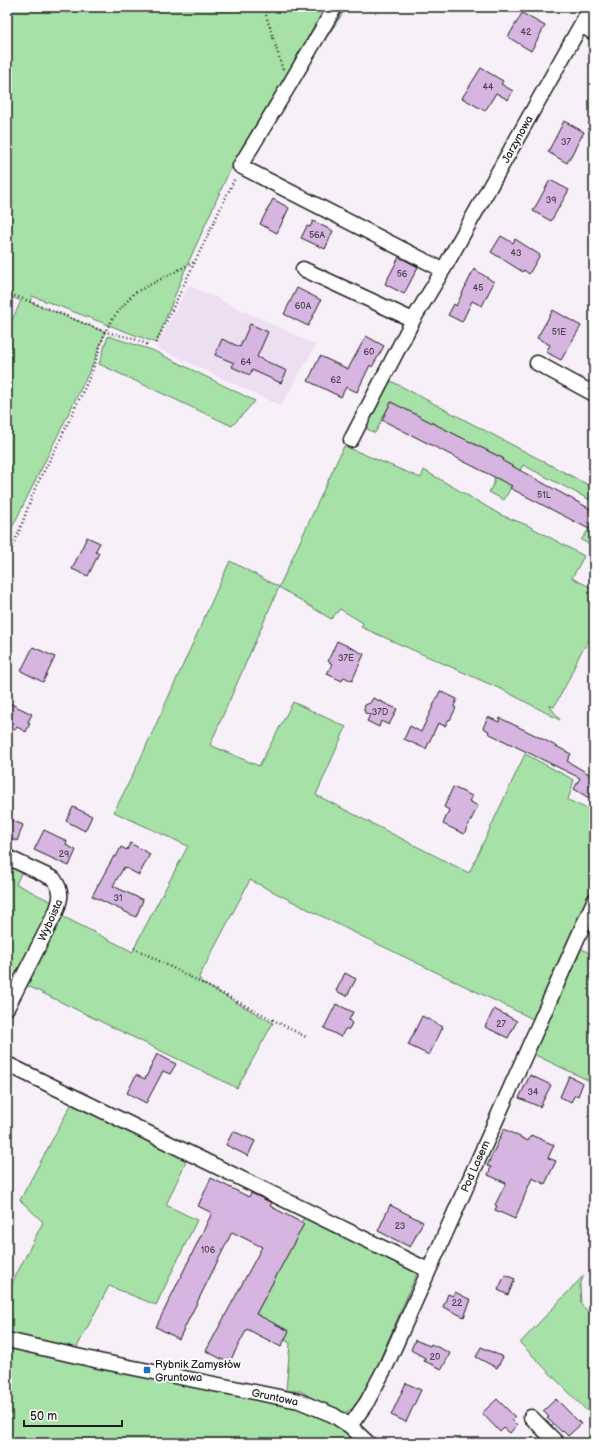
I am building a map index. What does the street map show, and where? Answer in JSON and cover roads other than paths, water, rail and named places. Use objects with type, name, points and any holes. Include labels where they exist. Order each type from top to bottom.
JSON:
[{"type":"street","points":[[335,7],[240,166],[443,270]]},
{"type":"street","name":"Jarzynowa","points":[[351,440],[413,320],[443,270],[591,7]]},
{"type":"street","points":[[580,25],[594,33]]},
{"type":"street","points":[[303,269],[413,320]]},
{"type":"street","points":[[537,363],[594,394]]},
{"type":"street","name":"Wyboista","points":[[7,857],[54,879],[58,885],[61,895],[56,912],[7,1008]]},
{"type":"street","name":"Pod Lasem","points":[[350,1426],[367,1402],[387,1364],[594,901]]},
{"type":"street","points":[[7,1064],[428,1270]]},
{"type":"street","name":"Gruntowa","points":[[7,1340],[99,1361],[299,1401],[333,1415],[350,1426],[368,1443]]},
{"type":"street","points":[[531,1417],[557,1443]]},
{"type":"place","name":"Rybnik Zamysłów Gruntowa","points":[[147,1370]]}]
